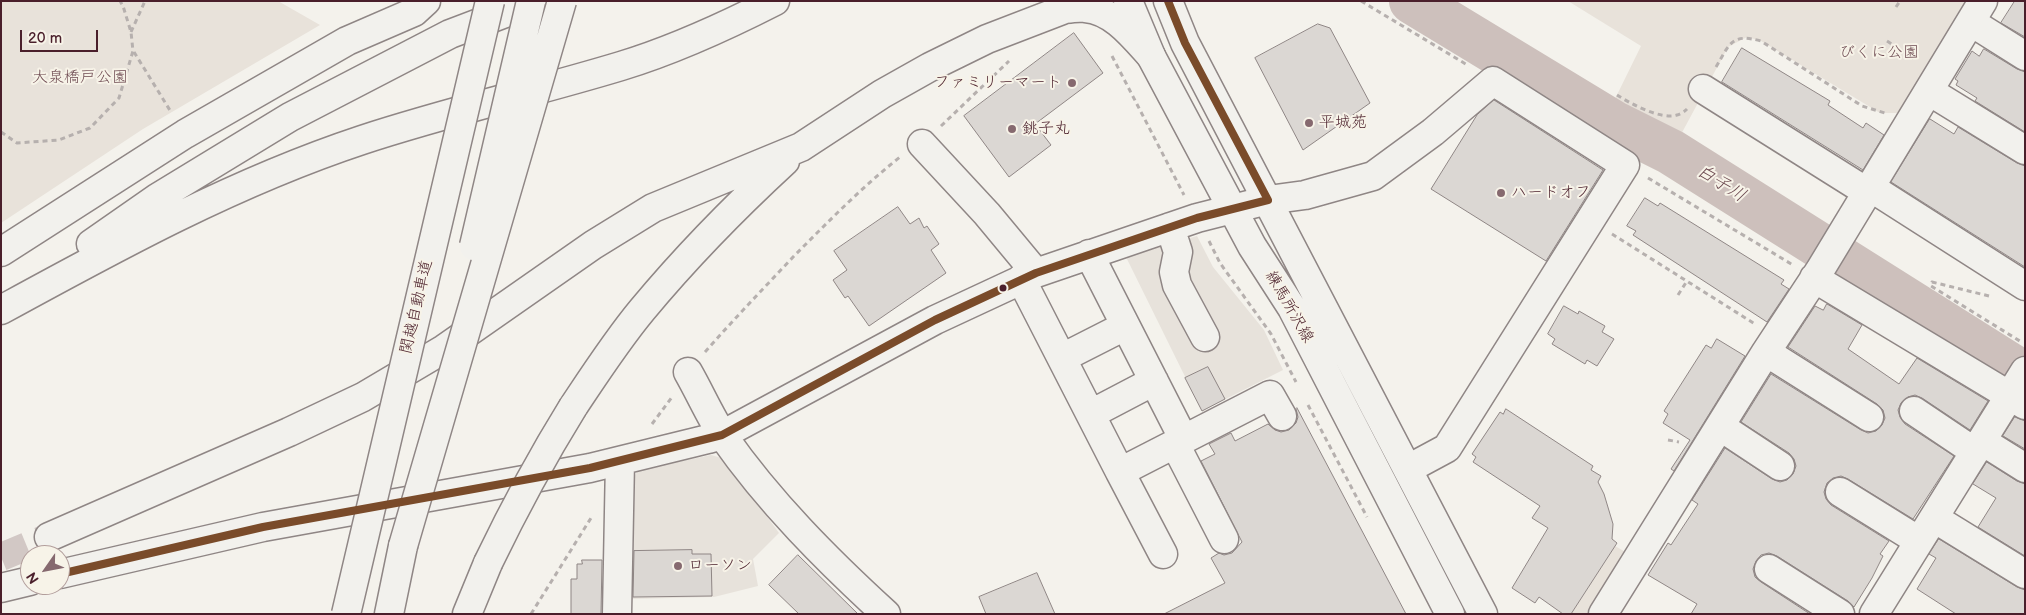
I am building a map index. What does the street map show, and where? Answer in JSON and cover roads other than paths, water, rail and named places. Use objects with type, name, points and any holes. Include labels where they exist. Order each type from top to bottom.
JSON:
[{"type":"main road","points":[[1,252],[185,134],[347,42],[414,12],[426,1]]},
{"type":"main road","name":"関越自動車道","points":[[346,614],[490,1]]},
{"type":"main road","points":[[389,614],[403,546],[531,1]]},
{"type":"main road","points":[[1,306],[157,198],[290,117],[450,34],[537,1]]},
{"type":"main road","points":[[403,546],[549,52],[562,1]]},
{"type":"main road","points":[[1,310],[128,241],[204,203],[280,170],[362,140],[622,66],[712,30],[776,1]]},
{"type":"main road","name":"練馬所沢線","points":[[1128,1],[1151,56],[1252,246],[1292,308],[1450,614]]},
{"type":"main road","name":"練馬所沢線","points":[[1168,1],[1185,43],[1483,614]]},
{"type":"main road","points":[[467,614],[513,510],[573,406],[641,311],[678,267],[715,227],[801,147],[882,94],[930,67],[987,39],[1072,5],[1100,11],[1125,28],[1151,56]]},
{"type":"main road","points":[[1603,614],[1817,274],[1977,11],[2025,56]]},
{"type":"main road","points":[[70,572],[263,527],[590,468],[722,434],[935,320],[1029,276],[1170,227],[1232,209],[1268,200],[1305,195],[1373,176],[1433,132],[1493,81],[1625,165],[1447,448],[1408,470]]},
{"type":"main road","points":[[1703,89],[1866,193],[2025,286]]},
{"type":"main road","points":[[1928,91],[2025,150]]},
{"type":"main road","points":[[922,144],[987,214],[1029,276],[1062,358],[1163,554]]},
{"type":"main road","points":[[49,536],[289,432],[363,397],[444,349],[592,245],[652,208],[801,147]]},
{"type":"main road","points":[[1170,227],[1178,252],[1174,272],[1177,285],[1205,337]]},
{"type":"main road","points":[[1089,254],[1154,381],[1224,538]]},
{"type":"main road","points":[[1817,274],[2018,391],[1918,541],[1874,614]]},
{"type":"main road","points":[[1062,358],[1126,326]]},
{"type":"main road","points":[[1771,345],[1869,417]]},
{"type":"main road","points":[[688,372],[722,434],[757,480],[788,517],[848,580],[886,614]]},
{"type":"main road","points":[[1090,414],[1154,381]]},
{"type":"main road","points":[[1120,472],[1270,395],[1282,416]]},
{"type":"main road","points":[[1914,411],[1979,447],[2025,468]]},
{"type":"main road","points":[[1721,427],[1780,466]]},
{"type":"main road","points":[[617,614],[620,461]]},
{"type":"main road","points":[[1840,492],[1918,541]]},
{"type":"main road","points":[[1934,518],[2025,574]]},
{"type":"main road","points":[[1769,569],[1840,614]]},
{"type":"main road","points":[[1,588],[20,583]]},
{"type":"waterway","name":"白子川","points":[[1412,1],[1613,123],[1671,152],[2025,375]]},
{"type":"tunnel","points":[[1,557],[49,537]]},
{"type":"place","name":"ファミリーマート","points":[[1072,83]]},
{"type":"place","name":"平城苑","points":[[1309,123]]},
{"type":"place","name":"銚子丸","points":[[1012,129]]},
{"type":"place","name":"ハードオフ","points":[[1501,193]]},
{"type":"place","name":"ローソン","points":[[678,566]]},
{"type":"park label","name":"びくに公園","points":[[1879,53]]},
{"type":"park label","name":"大泉橋戸公園","points":[[80,78]]}]
